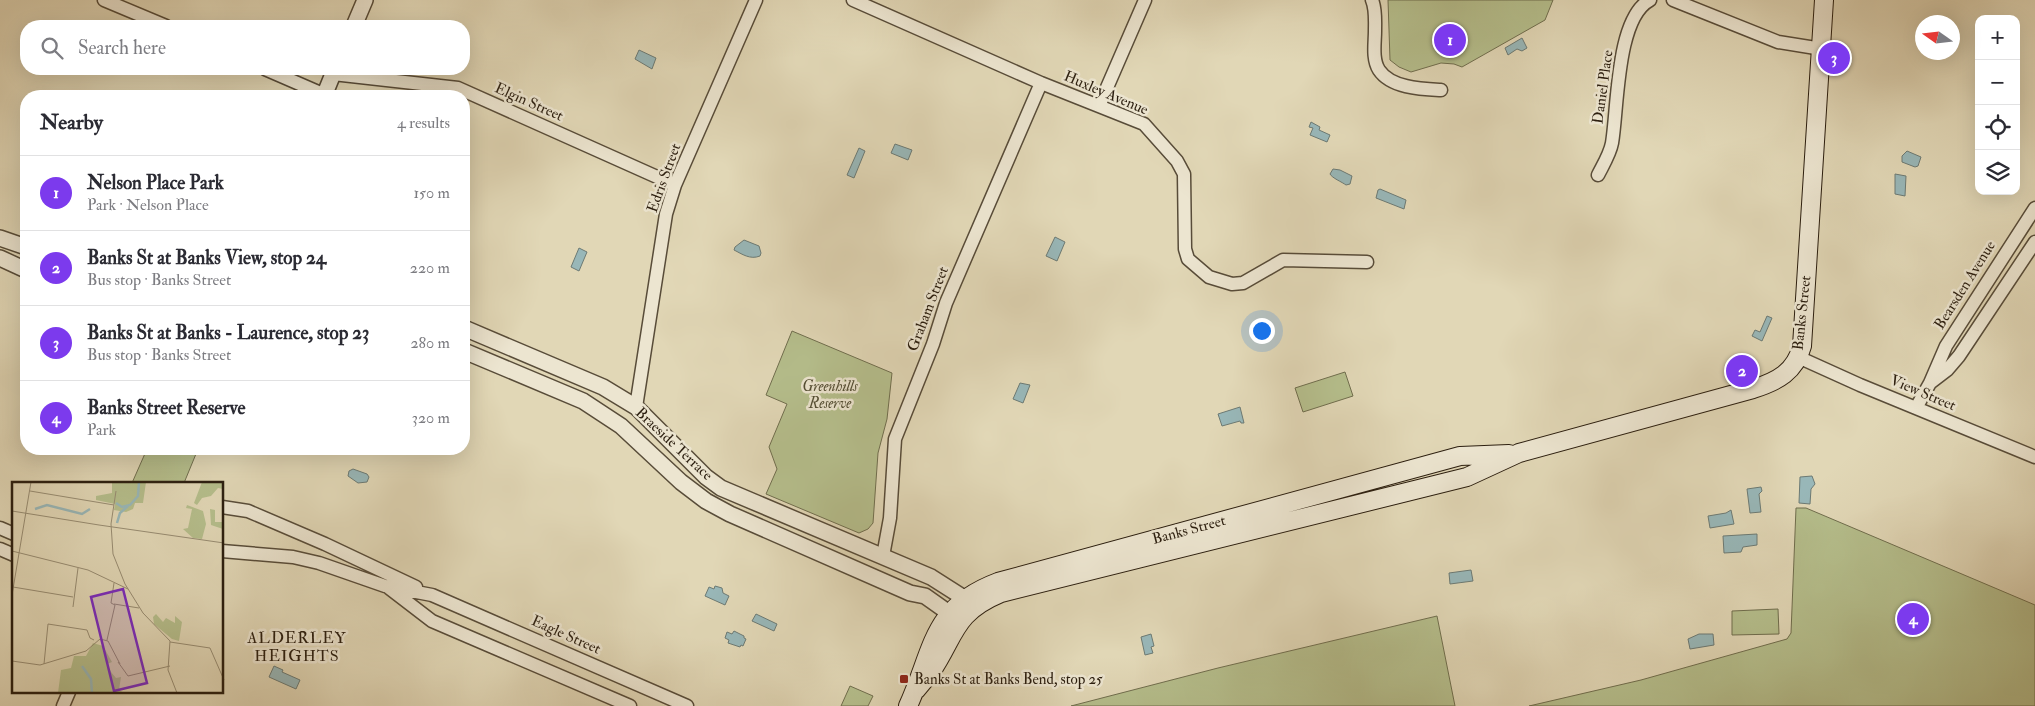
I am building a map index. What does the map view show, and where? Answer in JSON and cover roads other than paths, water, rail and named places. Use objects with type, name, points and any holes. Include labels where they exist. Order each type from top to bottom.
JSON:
[{"type":"main road","name":"Banks Street","points":[[959,609],[980,589],[998,582],[1460,456],[1519,453],[1754,390],[1778,380],[1794,365],[1798,357],[1802,336],[1824,0]]},
{"type":"main road","points":[[912,698],[935,637],[959,609]]},
{"type":"street","points":[[104,0],[152,20]]},
{"type":"street","points":[[357,20],[365,0]]},
{"type":"street","name":"Edris Street","points":[[636,407],[666,214],[675,185],[756,0]]},
{"type":"street","name":"Huxley Avenue","points":[[853,0],[1041,83],[1144,124],[1177,161],[1184,174],[1185,249],[1188,259],[1208,277],[1232,284],[1243,283],[1282,260],[1367,262]]},
{"type":"street","points":[[1099,106],[1145,0]]},
{"type":"street","points":[[1372,0],[1375,17],[1374,54],[1379,70],[1391,80],[1417,89],[1441,90]]},
{"type":"street","points":[[1673,0],[1778,42],[1822,49]]},
{"type":"street","name":"Daniel Place","points":[[1598,175],[1612,146],[1622,56],[1634,17],[1644,1]]},
{"type":"street","points":[[279,75],[313,90]]},
{"type":"street","points":[[326,90],[332,75]]},
{"type":"street","name":"Elgin Street","points":[[363,75],[462,90]]},
{"type":"street","name":"Graham Street","points":[[883,556],[890,518],[895,439],[933,344],[946,303],[1041,83]]},
{"type":"street","name":"Elgin Street","points":[[470,93],[675,185]]},
{"type":"street","name":"Bearsden Avenue","points":[[1916,408],[1930,383],[1946,346],[2035,208]]},
{"type":"street","points":[[0,238],[20,245]]},
{"type":"street","name":"Bearsden Avenue","points":[[1930,383],[1947,370],[1959,356],[2035,242]]},
{"type":"street","points":[[0,258],[20,267]]},
{"type":"street","name":"Braeside Terrace","points":[[470,331],[603,387],[636,407],[706,477],[721,488],[933,578],[959,609]]},
{"type":"street","name":"Braeside Terrace","points":[[470,354],[583,401],[621,426],[682,482],[706,501],[730,514],[905,590],[959,609]]},
{"type":"street","name":"View Street","points":[[1798,357],[2035,457]]},
{"type":"street","name":"Eagle Street","points":[[224,507],[248,511],[350,555],[432,595],[687,706]]},
{"type":"street","points":[[0,528],[12,533]]},
{"type":"street","points":[[0,549],[12,554]]},
{"type":"street","name":"Eagle Street","points":[[224,552],[293,557],[385,586],[432,595]]},
{"type":"street","points":[[905,590],[914,590],[919,585],[920,577],[914,570]]},
{"type":"street","name":"Eagle Street","points":[[385,586],[432,621],[630,706]]},
{"type":"street","points":[[63,706],[67,694]]},
{"type":"water","points":[[1522,38],[1527,48],[1522,51],[1517,49],[1508,55],[1505,48]]},
{"type":"water","points":[[639,50],[656,58],[652,69],[635,59]]},
{"type":"water","points":[[1311,122],[1320,127],[1319,130],[1330,135],[1327,142],[1310,135],[1313,128],[1309,127]]},
{"type":"water","points":[[895,144],[912,150],[908,160],[891,153]]},
{"type":"water","points":[[859,148],[865,151],[854,178],[847,175]]},
{"type":"water","points":[[1907,151],[1921,157],[1918,166],[1915,167],[1902,162],[1902,156]]},
{"type":"water","points":[[1333,169],[1352,176],[1350,184],[1346,185],[1333,177],[1330,174]]},
{"type":"water","points":[[1895,174],[1906,176],[1905,196],[1895,194]]},
{"type":"water","points":[[1380,189],[1406,200],[1404,209],[1376,198]]},
{"type":"water","points":[[1055,237],[1065,242],[1057,261],[1046,256]]},
{"type":"water","points":[[744,240],[759,246],[760,256],[749,257],[734,250]]},
{"type":"water","points":[[579,248],[587,252],[579,271],[571,267]]},
{"type":"water","points":[[1767,316],[1772,318],[1762,341],[1752,336],[1755,330],[1760,332]]},
{"type":"water","points":[[1020,383],[1030,385],[1023,403],[1013,399]]},
{"type":"water","points":[[1240,407],[1244,423],[1240,421],[1222,426],[1218,414]]},
{"type":"water","points":[[353,469],[367,474],[369,477],[367,482],[358,483],[348,476],[349,471]]},
{"type":"water","points":[[1812,476],[1815,484],[1811,489],[1810,504],[1799,503],[1800,477]]},
{"type":"water","points":[[1761,487],[1762,491],[1759,494],[1761,512],[1750,513],[1747,489]]},
{"type":"water","points":[[1731,510],[1734,524],[1710,528],[1708,516],[1726,513]]},
{"type":"water","points":[[1757,534],[1757,545],[1743,547],[1741,552],[1724,553],[1723,536]]},
{"type":"water","points":[[1471,570],[1473,581],[1450,584],[1449,573]]},
{"type":"water","points":[[715,586],[722,588],[723,593],[729,596],[725,605],[705,596],[709,587],[714,589]]},
{"type":"water","points":[[756,614],[777,624],[774,631],[752,621]]},
{"type":"water","points":[[734,631],[746,639],[743,646],[741,645],[740,647],[728,643],[729,640],[725,638],[727,632],[732,634]]},
{"type":"water","points":[[1151,634],[1154,646],[1151,647],[1153,653],[1145,655],[1141,637]]},
{"type":"water","points":[[1699,634],[1713,634],[1714,645],[1690,649],[1688,639]]},
{"type":"water","points":[[274,666],[300,680],[296,689],[269,677]]},
{"type":"place","name":"Nelson Place Park","points":[[1450,40]]},
{"type":"place","name":"Banks St at Banks - Laurence, stop 23","points":[[1834,58]]},
{"type":"place","name":"Banks St at Banks View, stop 24","points":[[1742,371]]},
{"type":"place","name":"Banks Street Reserve","points":[[1913,619]]},
{"type":"place","name":"Banks St at Banks Bend, stop 25","points":[[904,679]]},
{"type":"district","name":"ALDERLEY HEIGHTS","points":[[297,647]]},
{"type":"park label","name":"Greenhills Reserve","points":[[830,394]]}]
